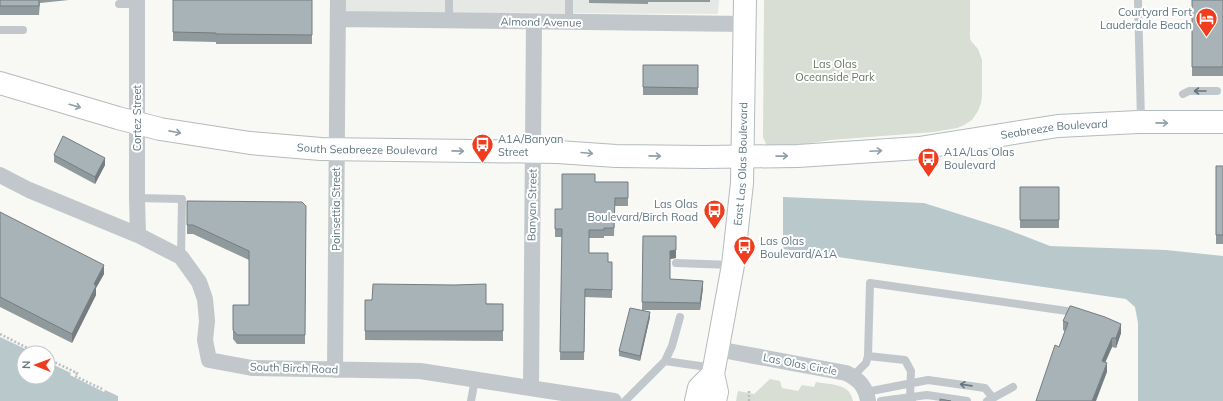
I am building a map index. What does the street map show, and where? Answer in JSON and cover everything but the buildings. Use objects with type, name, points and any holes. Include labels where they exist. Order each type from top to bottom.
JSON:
[{"type":"main road","name":"East Las Olas Boulevard","points":[[715,401],[717,392],[715,364],[733,265],[742,183],[745,0]]},
{"type":"main road","name":"South Seabreeze Boulevard","points":[[0,83],[137,123],[182,133],[242,142],[299,148],[572,152],[616,156],[743,157]]},
{"type":"main road","name":"Seabreeze Boulevard","points":[[743,157],[798,156],[897,150],[932,146],[1058,126],[1141,122],[1223,122]]},
{"type":"main road","points":[[696,401],[699,388],[715,364]]},
{"type":"street","name":"Poinsettia Street","points":[[335,370],[338,0]]},
{"type":"street","name":"Cortez Street","points":[[137,2],[138,235]]},
{"type":"street","name":"Almond Avenue","points":[[338,19],[745,24]]},
{"type":"street","name":"Banyan Street","points":[[531,388],[534,22]]},
{"type":"street","name":"South Birch Road","points":[[0,176],[29,190],[138,235],[181,257],[199,282],[205,299],[208,321],[205,340],[208,360],[252,368],[408,370],[614,401]]},
{"type":"street","name":"Las Olas Circle","points":[[715,364],[839,371],[854,376]]},
{"type":"street","points":[[854,376],[863,386],[867,396]]},
{"type":"lane","points":[[448,0],[449,20]]},
{"type":"lane","points":[[569,0],[569,22]]},
{"type":"lane","points":[[1138,0],[1141,122]]},
{"type":"lane","points":[[119,4],[137,2]]},
{"type":"lane","points":[[0,30],[23,30]]},
{"type":"lane","points":[[1183,94],[1189,91],[1217,91]]},
{"type":"lane","points":[[137,198],[182,199],[181,257]]},
{"type":"lane","points":[[676,263],[733,265]]},
{"type":"lane","points":[[854,376],[866,363],[868,356],[870,283],[1067,311]]},
{"type":"lane","points":[[625,401],[665,361],[672,346],[680,317]]},
{"type":"lane","points":[[868,356],[905,360],[911,371],[911,399]]},
{"type":"lane","points":[[665,361],[715,364]]},
{"type":"lane","points":[[471,401],[475,379]]},
{"type":"lane","points":[[867,396],[928,380],[985,388],[990,399],[1013,387]]},
{"type":"lane","points":[[881,401],[911,399],[927,395],[967,401]]},
{"type":"path","points":[[0,334],[21,345]]},
{"type":"path","points":[[56,363],[77,373],[75,376],[102,389]]},
{"type":"path","points":[[749,391],[749,401]]},
{"type":"shaded area","points":[[346,0],[719,0],[718,14],[346,12]]},
{"type":"shaded area","points":[[783,197],[924,203],[1006,229],[1050,246],[1166,250],[1223,256],[1223,401],[1138,401],[1138,323],[1135,307],[1126,299],[783,249]]},
{"type":"shaded area","points":[[0,337],[17,345],[16,385],[56,385],[56,366],[71,373],[70,375],[104,392],[105,390],[118,396],[118,401],[0,401]]},
{"type":"green space","name":"Las Olas Oceanside Park","points":[[764,0],[970,0],[970,38],[978,49],[982,60],[982,96],[978,111],[972,120],[964,125],[957,128],[934,132],[831,140],[791,146],[767,146],[763,137]]},
{"type":"green space","points":[[770,379],[780,381],[782,388],[798,391],[802,385],[814,387],[816,382],[839,386],[848,391],[853,401],[736,401],[738,391],[754,394]]},
{"type":"place","name":"Courtyard Fort Lauderdale Beach","points":[[1207,38]]},
{"type":"place","name":"A1A/Banyan Street","points":[[483,164]]},
{"type":"place","name":"A1A/Las Olas Boulevard","points":[[929,178]]},
{"type":"place","name":"Las Olas Boulevard/Birch Road","points":[[714,230]]},
{"type":"place","name":"Las Olas Boulevard/A1A","points":[[744,266]]}]
